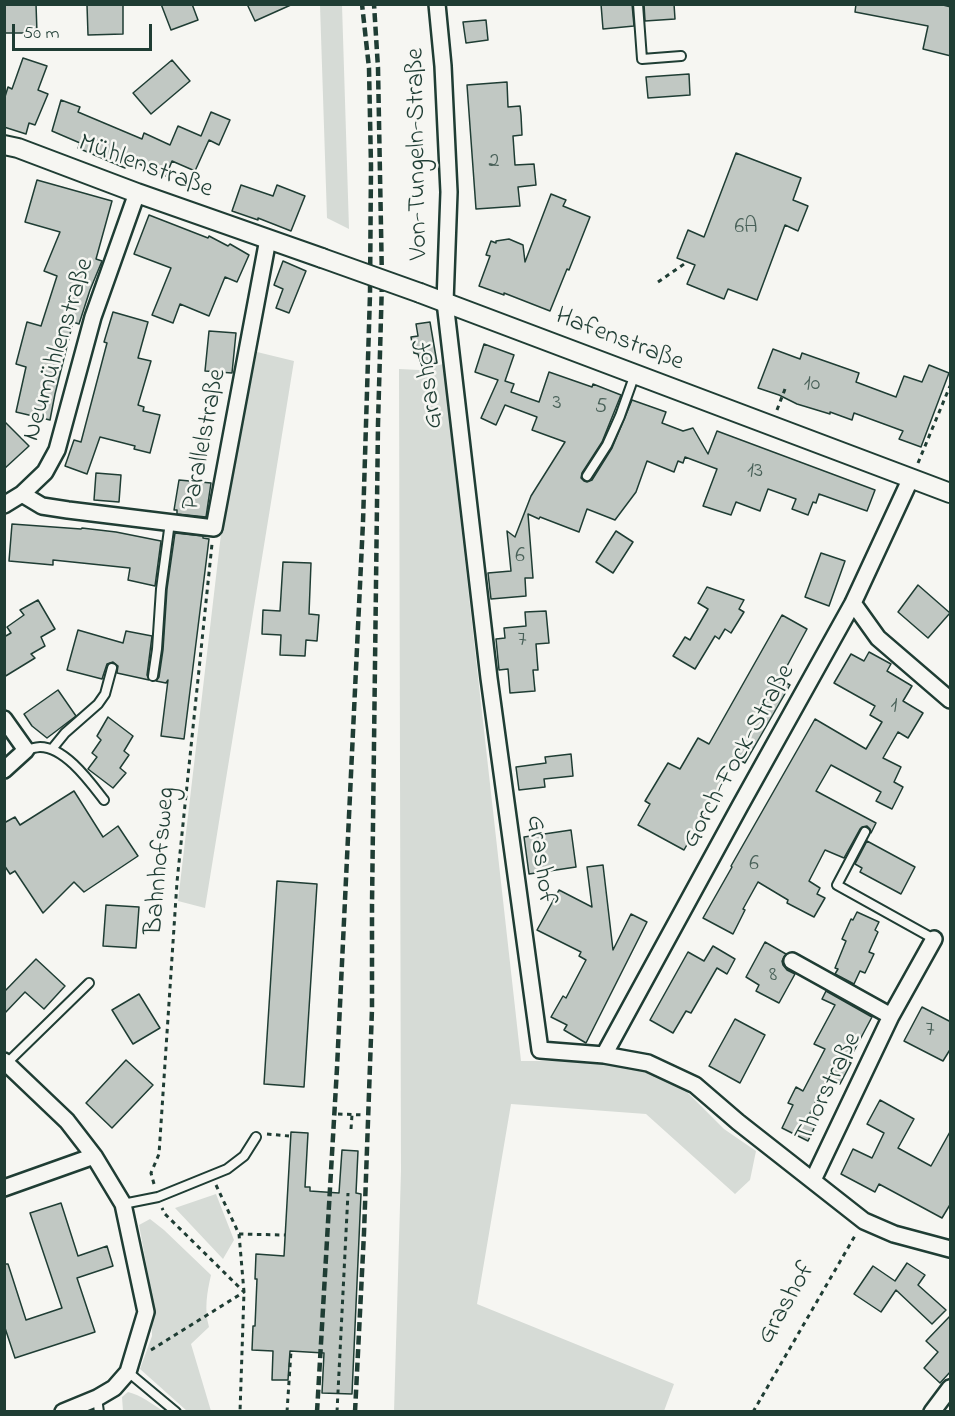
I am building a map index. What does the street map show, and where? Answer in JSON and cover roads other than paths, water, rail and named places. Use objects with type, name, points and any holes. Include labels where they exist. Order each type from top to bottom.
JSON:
[{"type":"street","name":"Von-Tungeln-Straße","points":[[437,4],[443,66],[449,192],[445,302]]},
{"type":"street","name":"Mühlenstraße","points":[[4,145],[18,148],[268,239]]},
{"type":"street","name":"Neumühlenstraße","points":[[4,505],[22,494],[45,472],[57,450],[93,317],[137,193]]},
{"type":"street","name":"Hafenstraße","points":[[268,239],[445,302],[951,493]]},
{"type":"street","name":"Parallelstraße","points":[[22,494],[42,506],[214,528],[268,239]]},
{"type":"street","name":"Grashof","points":[[445,302],[489,678],[540,1050],[604,1055],[648,1063],[695,1085],[738,1122],[864,1221],[894,1234],[951,1249]]},
{"type":"street","name":"Gorch-Fock-Straße","points":[[604,1055],[853,603],[911,478]]},
{"type":"street","points":[[853,603],[878,638],[951,700]]},
{"type":"street","points":[[4,719],[26,750],[4,770]]},
{"type":"street","name":"Thorstraße","points":[[813,1180],[891,1016],[934,939]]},
{"type":"street","name":"Thorstraße","points":[[792,961],[891,1016]]},
{"type":"street","points":[[6,1062],[67,1121],[94,1156],[123,1204],[146,1312],[129,1368],[114,1388],[98,1405],[63,1412]]},
{"type":"street","points":[[4,1188],[94,1156]]},
{"type":"street","points":[[932,1412],[951,1388]]},
{"type":"lane","points":[[638,4],[642,59],[681,56]]},
{"type":"lane","points":[[587,476],[607,445],[635,374]]},
{"type":"lane","points":[[153,676],[161,590],[171,522]]},
{"type":"lane","points":[[52,749],[65,733],[98,704],[105,694],[112,668]]},
{"type":"lane","points":[[26,750],[40,747],[52,749],[65,757],[86,777],[104,800]]},
{"type":"lane","points":[[865,832],[837,885],[934,939]]},
{"type":"lane","points":[[6,1062],[89,983]]},
{"type":"lane","points":[[123,1204],[158,1197],[227,1169],[244,1156],[256,1137]]},
{"type":"lane","points":[[129,1368],[176,1412]]},
{"type":"railway","points":[[317,1412],[337,1068],[363,522],[370,294],[371,166],[369,68],[362,4]]},
{"type":"railway","points":[[355,1412],[372,1009],[378,424],[382,281],[378,68],[374,4]]}]
